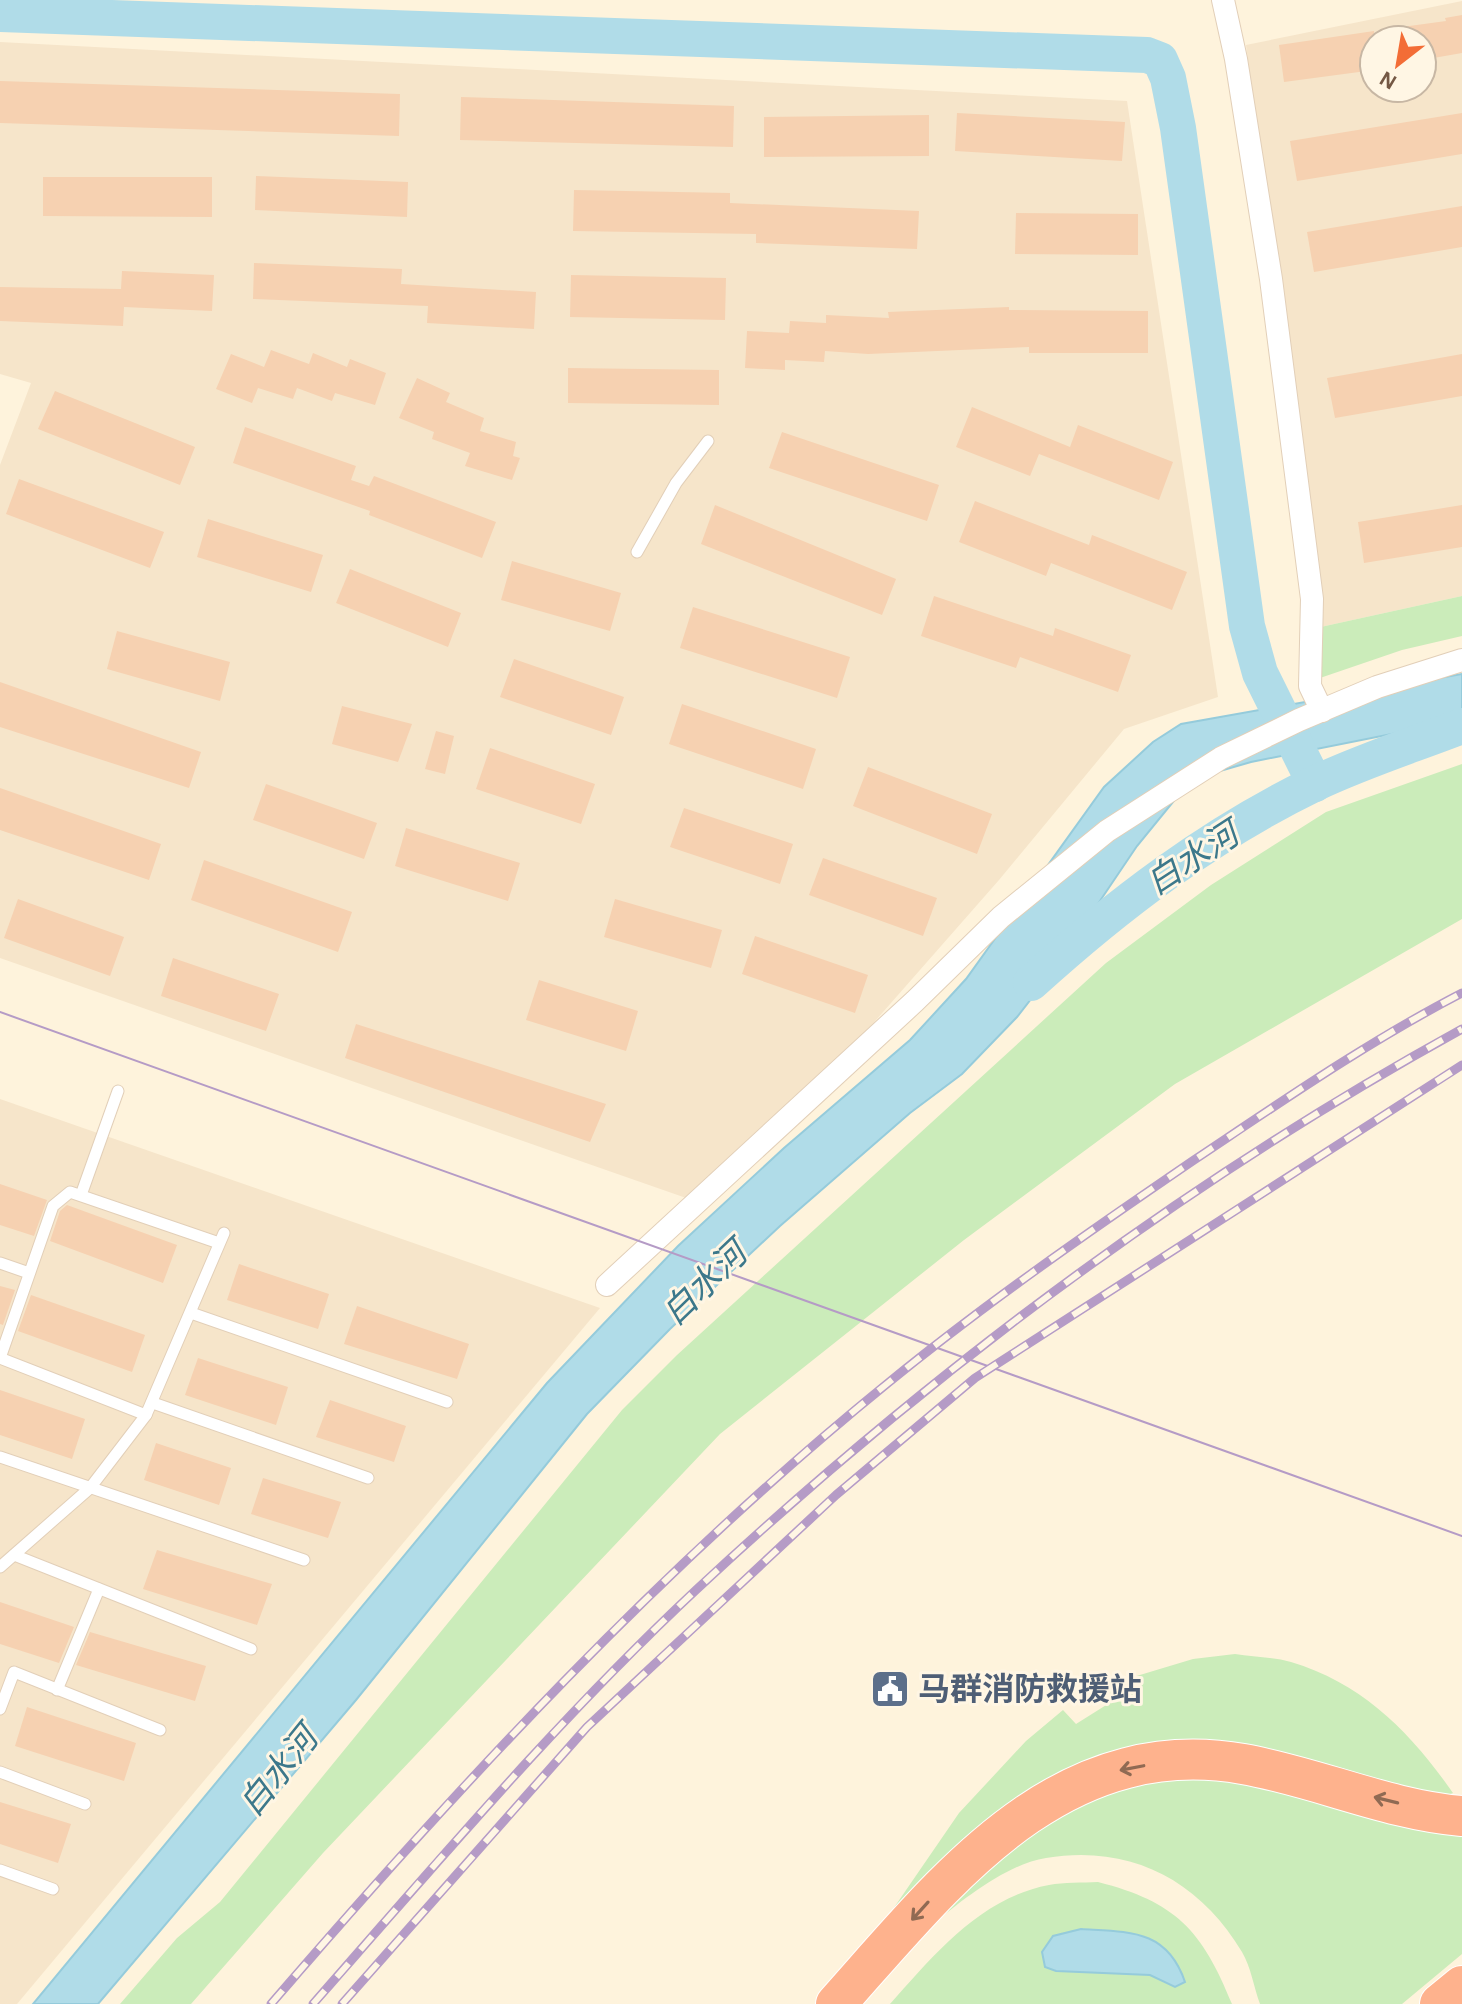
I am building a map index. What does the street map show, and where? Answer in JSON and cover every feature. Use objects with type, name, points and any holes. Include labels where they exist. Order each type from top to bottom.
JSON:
[{"type":"highway","points":[[836,2004],[931,1899],[999,1833],[1060,1792],[1117,1771],[1183,1758],[1242,1764],[1462,1816]]},
{"type":"highway","points":[[1440,2004],[1462,1986]]},
{"type":"street","points":[[1223,0],[1236,59],[1271,279],[1312,599],[1310,686],[1322,711]]},
{"type":"street","points":[[607,1285],[1022,899],[1107,831],[1221,758],[1299,720],[1377,687],[1462,660]]},
{"type":"lane","points":[[637,552],[676,483],[708,441]]},
{"type":"lane","points":[[81,1195],[118,1091]]},
{"type":"lane","points":[[0,1567],[90,1488],[146,1415],[221,1238],[70,1192],[53,1206],[0,1358],[146,1415]]},
{"type":"lane","points":[[0,1263],[29,1273]]},
{"type":"lane","points":[[191,1313],[447,1402]]},
{"type":"lane","points":[[153,1403],[368,1478]]},
{"type":"lane","points":[[0,1457],[304,1560]]},
{"type":"lane","points":[[14,1555],[251,1649]]},
{"type":"lane","points":[[57,1690],[99,1589]]},
{"type":"lane","points":[[0,1709],[14,1672],[160,1730]]},
{"type":"lane","points":[[0,1772],[85,1804]]},
{"type":"lane","points":[[0,1870],[53,1889]]},
{"type":"shaded area","points":[[1462,1],[1462,596],[1307,630],[1320,601],[1246,45]]},
{"type":"shaded area","points":[[0,42],[1127,101],[1218,697],[1124,729],[999,880],[862,1036],[689,1199],[0,958],[0,465],[31,383],[0,374]]},
{"type":"shaded area","points":[[0,1099],[600,1308],[17,2004],[0,2004]]},
{"type":"green space","points":[[1462,596],[1462,636],[1402,650],[1320,678],[1307,630]]},
{"type":"green space","points":[[1462,764],[1462,919],[1175,1084],[964,1240],[720,1434],[323,1853],[191,2004],[120,2004],[177,1938],[220,1902],[622,1410],[677,1355],[1106,963],[1211,885],[1326,812]]},
{"type":"green space","points":[[1235,1654],[1291,1662],[1317,1671],[1363,1697],[1403,1731],[1453,1793],[1445,1796],[1361,1778],[1279,1751],[1186,1744],[1110,1756],[869,1944],[959,1813],[1026,1741],[1063,1710],[1076,1724],[1111,1702],[1110,1684],[1193,1659]]},
{"type":"green space","points":[[1233,1775],[1456,1827],[1462,1837],[1462,1954],[1402,2004],[1260,2004],[1242,1952],[1225,1927],[1183,1887],[1134,1863],[1077,1855],[1046,1858],[1016,1867],[971,1894],[932,1925],[988,1859],[1041,1820],[1138,1778]]},
{"type":"green space","points":[[1098,1882],[1148,1899],[1183,1923],[1209,1957],[1232,2004],[890,2004],[941,1948],[980,1915],[1001,1902],[1049,1885]]},
{"type":"water","name":"白水河","points":[[1462,674],[1462,720],[1251,762],[1206,775],[1177,797],[1137,846],[1052,972],[1017,1017],[962,1074],[910,1113],[780,1226],[670,1329],[587,1414],[356,1700],[98,2004],[33,2004],[547,1383],[678,1246],[784,1148],[910,1040],[966,979],[1104,787],[1153,742],[1181,724]]},
{"type":"water","points":[[1081,1929],[1130,1933],[1157,1943],[1168,1952],[1185,1982],[1175,1987],[1150,1975],[1056,1971],[1045,1967],[1042,1952],[1053,1936]]},
{"type":"building","points":[[1462,15],[1462,53],[1438,57],[1438,24],[1424,24],[1446,21],[1445,18]]},
{"type":"building","points":[[1358,33],[1358,72],[1284,82],[1279,45]]},
{"type":"building","points":[[0,81],[400,94],[399,136],[0,123]]},
{"type":"building","points":[[461,97],[734,106],[733,147],[460,140]]},
{"type":"building","points":[[957,113],[1125,122],[1122,161],[955,151]]},
{"type":"building","points":[[1462,113],[1462,154],[1297,181],[1290,141]]},
{"type":"building","points":[[929,115],[929,156],[764,157],[764,117]]},
{"type":"building","points":[[256,176],[408,182],[407,217],[255,210]]},
{"type":"building","points":[[43,177],[212,177],[212,217],[43,216]]},
{"type":"building","points":[[574,190],[730,193],[730,203],[919,211],[917,249],[756,243],[756,234],[573,231]]},
{"type":"building","points":[[1462,206],[1462,247],[1314,272],[1307,232]]},
{"type":"building","points":[[1016,213],[1138,214],[1138,255],[1015,254]]},
{"type":"building","points":[[254,263],[402,269],[401,284],[536,292],[534,329],[427,323],[428,306],[253,299]]},
{"type":"building","points":[[122,271],[214,275],[212,311],[124,307],[123,326],[0,321],[0,287],[121,289]]},
{"type":"building","points":[[571,275],[726,278],[725,320],[570,317]]},
{"type":"building","points":[[1009,307],[1009,310],[1148,311],[1148,353],[1029,353],[1029,347],[868,354],[825,351],[824,362],[785,360],[785,370],[745,368],[747,331],[789,333],[790,321],[826,323],[826,315],[889,318],[888,312]]},
{"type":"building","points":[[271,350],[309,364],[313,353],[347,367],[350,359],[386,373],[375,405],[335,393],[332,401],[297,388],[293,399],[258,388],[252,403],[216,389],[231,354],[264,367]]},
{"type":"building","points":[[1462,354],[1462,396],[1335,418],[1327,378]]},
{"type":"building","points":[[568,368],[719,370],[719,405],[568,403]]},
{"type":"building","points":[[417,378],[450,393],[446,402],[484,418],[480,431],[516,442],[513,456],[520,458],[512,480],[465,466],[470,453],[432,439],[434,432],[399,418]]},
{"type":"building","points":[[55,391],[195,447],[180,485],[38,429]]},
{"type":"building","points":[[972,407],[1070,447],[1078,425],[1173,462],[1159,500],[1039,454],[1030,476],[956,447]]},
{"type":"building","points":[[245,427],[356,466],[351,480],[369,486],[374,476],[496,522],[482,558],[369,515],[370,511],[233,463]]},
{"type":"building","points":[[782,432],[939,485],[927,521],[769,468]]},
{"type":"building","points":[[19,479],[164,532],[150,568],[6,514]]},
{"type":"building","points":[[975,501],[1089,545],[1092,535],[1187,572],[1172,610],[1051,563],[1046,576],[959,542]]},
{"type":"building","points":[[715,505],[896,579],[882,615],[701,544]]},
{"type":"building","points":[[1462,505],[1462,547],[1364,563],[1358,522]]},
{"type":"building","points":[[208,519],[323,555],[311,592],[197,557]]},
{"type":"building","points":[[512,561],[621,593],[610,631],[501,600]]},
{"type":"building","points":[[350,569],[461,613],[448,647],[336,603]]},
{"type":"building","points":[[934,596],[1053,636],[1055,628],[1131,655],[1118,692],[1020,657],[1016,668],[921,636]]},
{"type":"building","points":[[693,607],[850,657],[837,698],[680,648]]},
{"type":"building","points":[[117,631],[230,662],[220,701],[107,669]]},
{"type":"building","points":[[514,659],[624,697],[611,735],[500,697]]},
{"type":"building","points":[[0,682],[201,752],[189,788],[0,727]]},
{"type":"building","points":[[682,704],[816,749],[803,789],[669,744]]},
{"type":"building","points":[[342,706],[412,724],[398,762],[332,744]]},
{"type":"building","points":[[436,731],[454,736],[445,774],[425,769]]},
{"type":"building","points":[[490,748],[595,784],[581,824],[476,789]]},
{"type":"building","points":[[868,767],[992,814],[977,854],[853,806]]},
{"type":"building","points":[[266,784],[377,823],[364,859],[253,820]]},
{"type":"building","points":[[0,788],[161,844],[149,880],[0,830]]},
{"type":"building","points":[[684,808],[793,844],[780,884],[670,847]]},
{"type":"building","points":[[406,828],[520,863],[508,901],[395,866]]},
{"type":"building","points":[[823,858],[937,898],[923,936],[809,895]]},
{"type":"building","points":[[204,860],[352,912],[338,952],[191,900]]},
{"type":"building","points":[[18,899],[124,937],[110,976],[4,938]]},
{"type":"building","points":[[615,899],[722,930],[711,968],[604,937]]},
{"type":"building","points":[[755,936],[868,975],[855,1013],[742,974]]},
{"type":"building","points":[[173,958],[279,994],[266,1031],[161,996]]},
{"type":"building","points":[[539,980],[638,1011],[626,1051],[526,1020]]},
{"type":"building","points":[[356,1024],[606,1104],[590,1142],[345,1058]]},
{"type":"building","points":[[0,1184],[47,1200],[34,1236],[0,1225]]},
{"type":"building","points":[[67,1205],[177,1245],[163,1283],[50,1241],[60,1211]]},
{"type":"building","points":[[239,1264],[329,1294],[318,1329],[227,1300]]},
{"type":"building","points":[[0,1286],[15,1290],[3,1325],[0,1324]]},
{"type":"building","points":[[31,1295],[145,1335],[132,1372],[18,1331]]},
{"type":"building","points":[[357,1306],[469,1344],[457,1379],[344,1344]]},
{"type":"building","points":[[198,1358],[288,1387],[276,1425],[185,1395]]},
{"type":"building","points":[[0,1390],[85,1419],[72,1459],[0,1435]]},
{"type":"building","points":[[330,1400],[406,1426],[394,1462],[316,1437]]},
{"type":"building","points":[[156,1443],[231,1468],[219,1505],[144,1480]]},
{"type":"building","points":[[263,1478],[341,1502],[328,1538],[251,1514]]},
{"type":"building","points":[[157,1550],[272,1584],[257,1625],[143,1589]]},
{"type":"building","points":[[0,1602],[74,1627],[59,1663],[0,1644]]},
{"type":"building","points":[[90,1632],[206,1666],[195,1701],[76,1665]]},
{"type":"building","points":[[27,1707],[136,1743],[124,1781],[15,1746]]},
{"type":"building","points":[[0,1802],[71,1824],[58,1863],[0,1844]]},
{"type":"waterway","points":[[0,14],[1147,55],[1160,60],[1168,78],[1178,128],[1247,626],[1260,673],[1315,784]]},
{"type":"waterway","name":"白水河","points":[[1031,983],[1165,873],[1238,826],[1314,784],[1462,726]]},
{"type":"tram line","points":[[0,1012],[1462,1536]]},
{"type":"railway","points":[[271,2004],[416,1840],[566,1680],[643,1602],[804,1453],[925,1353],[1077,1241],[1326,1073],[1462,993]]},
{"type":"railway","points":[[313,2004],[500,1792],[645,1639],[784,1510],[874,1433],[967,1358],[1159,1217],[1359,1088],[1462,1029]]},
{"type":"railway","points":[[342,2004],[587,1727],[836,1495],[975,1378],[1462,1065]]},
{"type":"place","name":"马群消防救援站","points":[[890,1689]]}]
